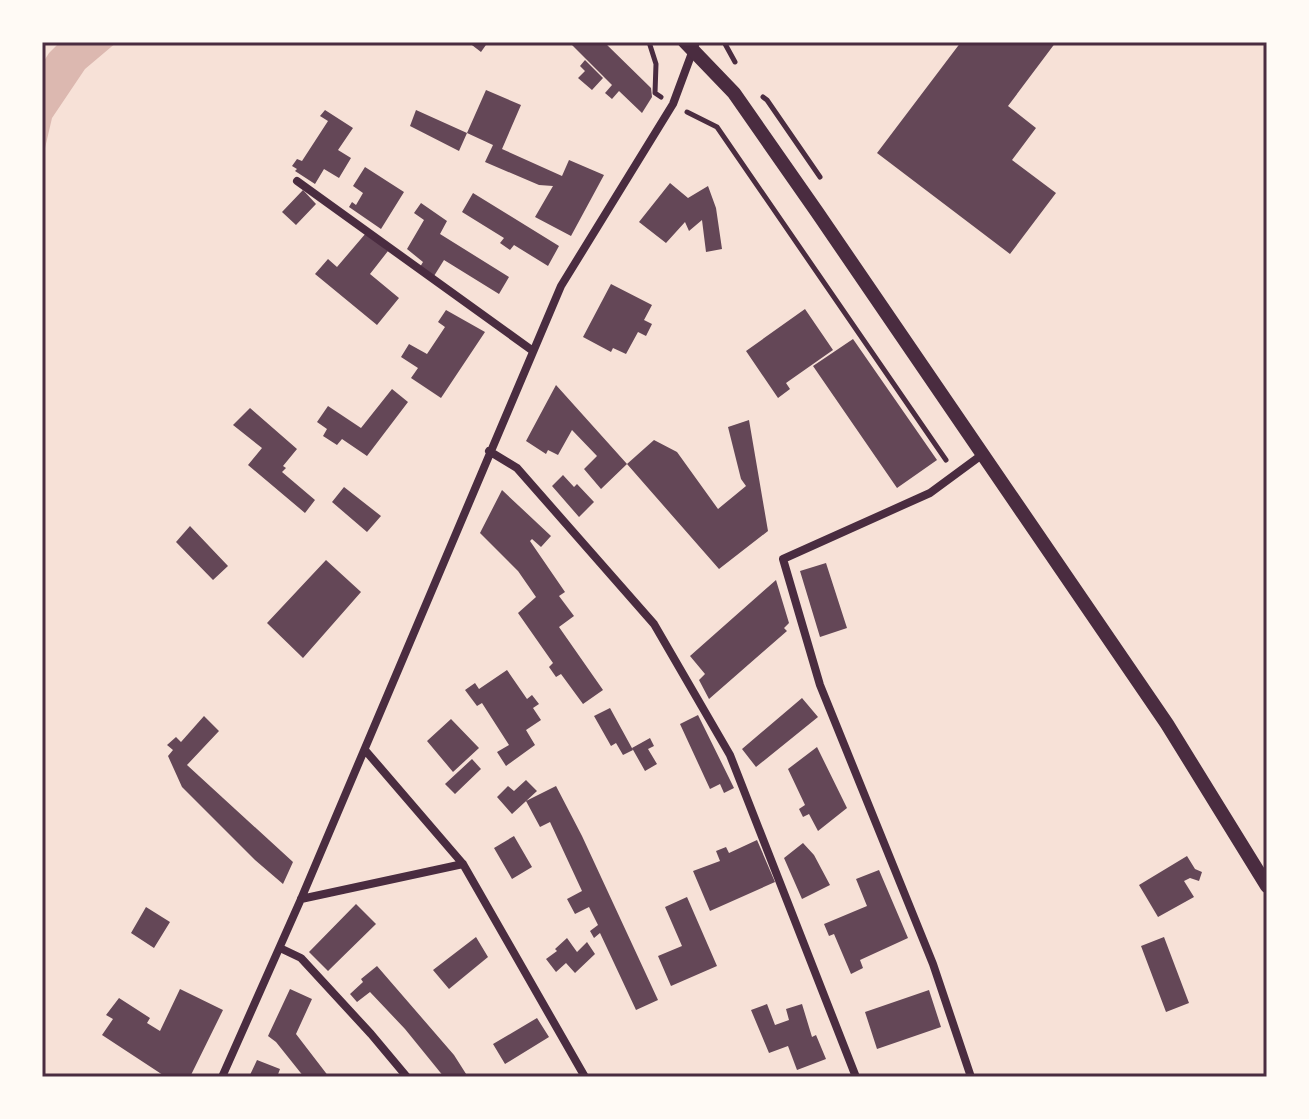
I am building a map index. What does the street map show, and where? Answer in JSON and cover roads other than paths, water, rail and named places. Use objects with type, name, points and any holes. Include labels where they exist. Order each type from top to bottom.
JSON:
[{"type":"street","points":[[222,1077],[365,750],[561,286],[673,104],[691,45]]},
{"type":"street","points":[[691,45],[734,93],[984,454],[1167,724],[1267,886]]},
{"type":"street","points":[[297,181],[533,351]]},
{"type":"street","points":[[489,451],[517,468],[654,624],[677,663],[730,755],[856,1077]]},
{"type":"street","points":[[971,1077],[933,964],[820,685],[783,559],[930,493],[984,454]]},
{"type":"street","points":[[365,750],[463,864],[585,1077]]},
{"type":"street","points":[[301,899],[463,864]]},
{"type":"street","points":[[280,948],[301,958],[407,1077]]}]
